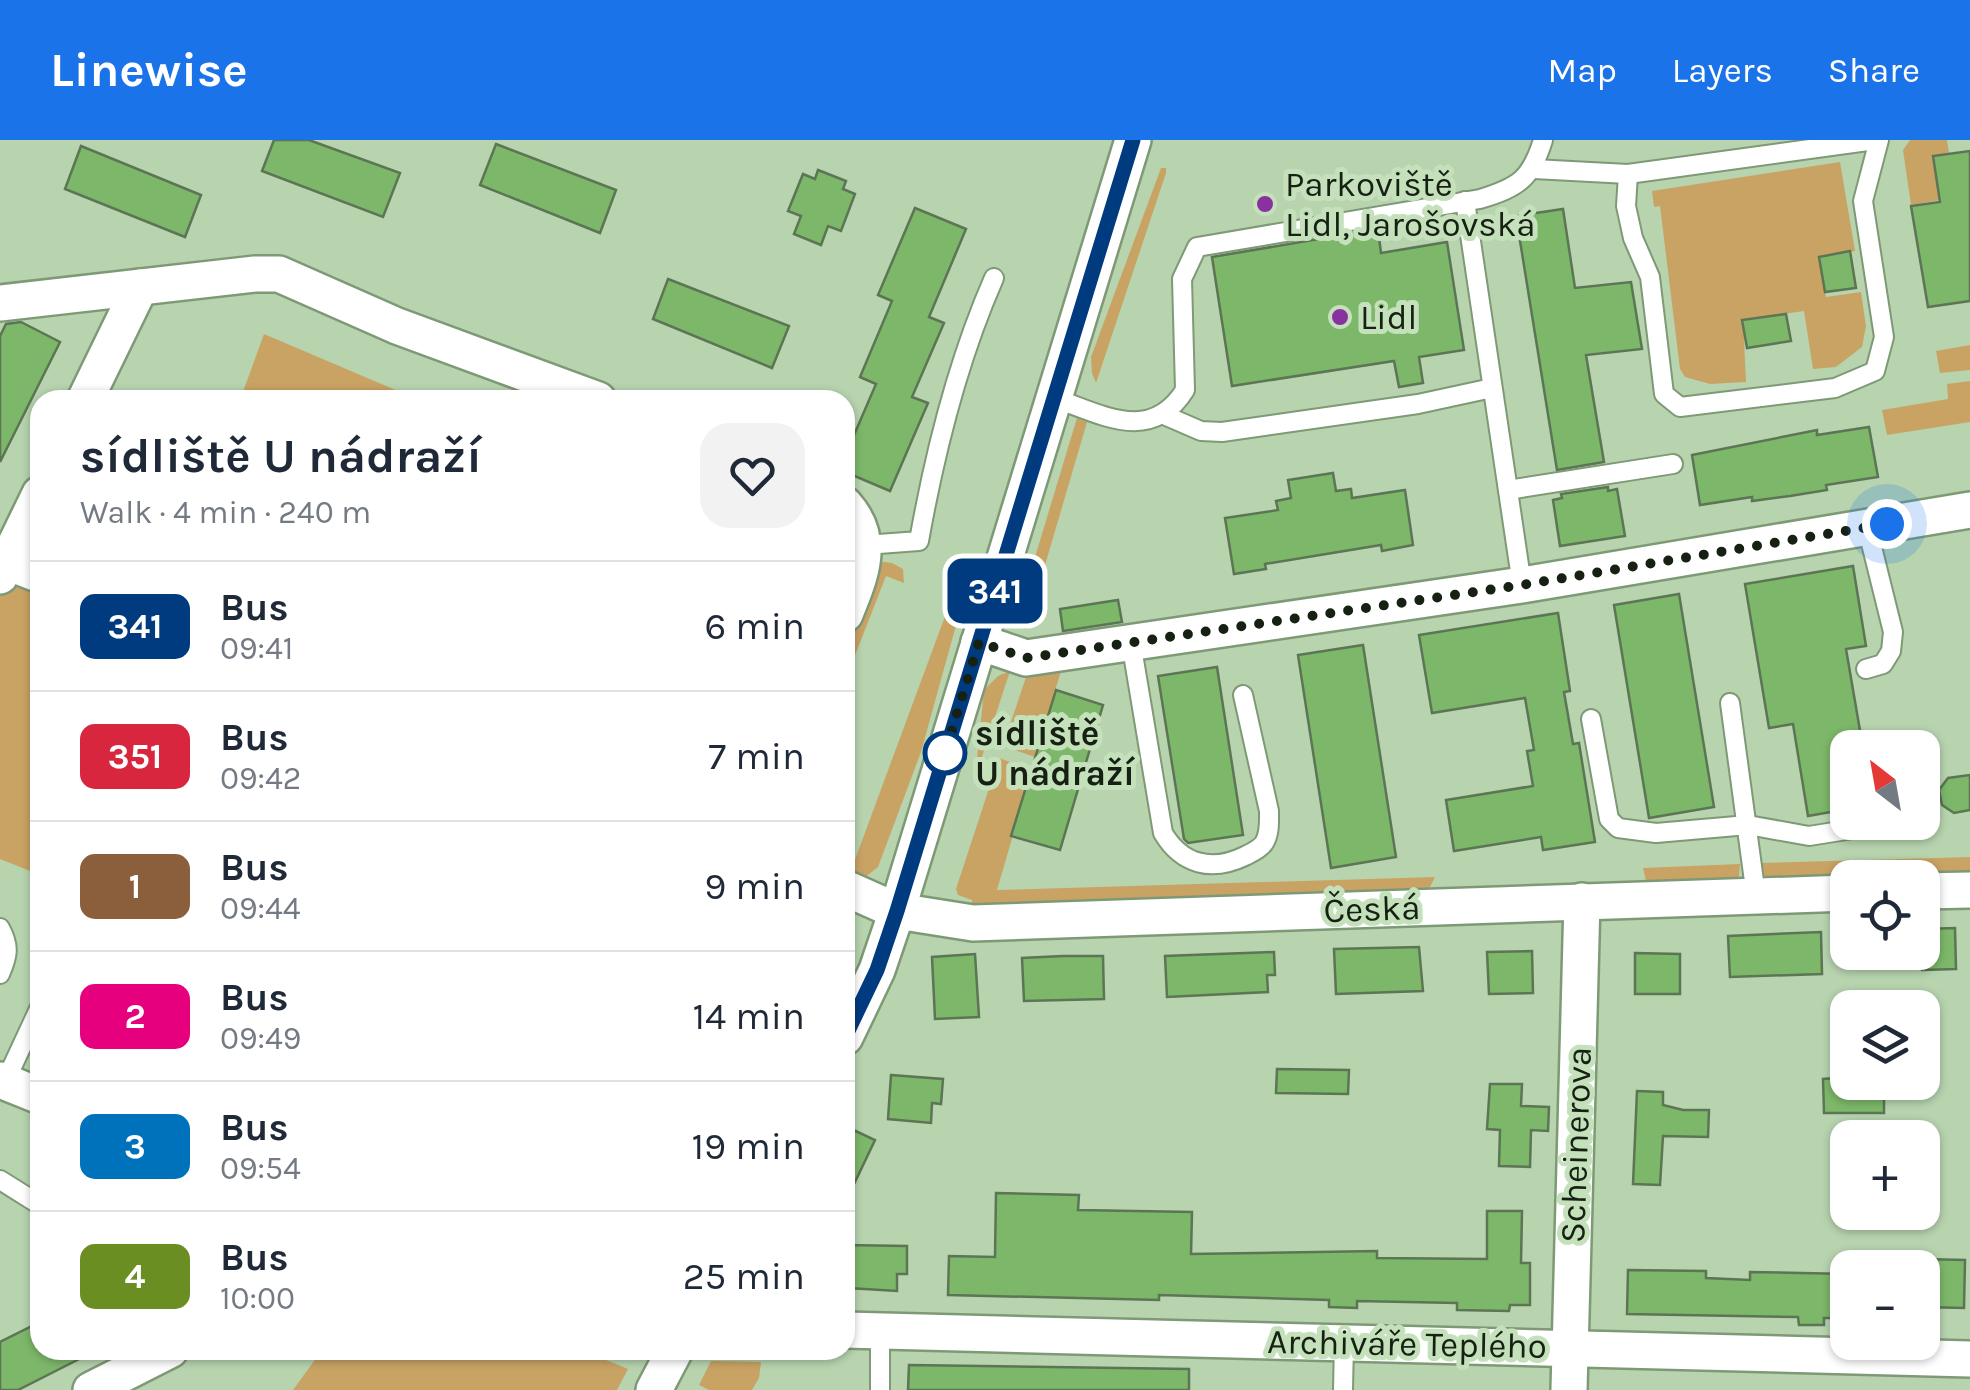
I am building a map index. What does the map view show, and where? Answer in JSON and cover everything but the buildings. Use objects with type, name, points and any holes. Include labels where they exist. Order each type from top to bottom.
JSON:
[{"type":"street","points":[[855,1017],[877,970],[897,911],[1134,140]]},
{"type":"street","points":[[0,302],[279,274],[396,326],[571,390]]},
{"type":"street","points":[[90,390],[140,287]]},
{"type":"street","points":[[979,642],[1026,658],[1522,585],[1970,510]]},
{"type":"street","points":[[30,514],[3,569],[30,573]]},
{"type":"street","points":[[855,517],[865,545],[855,587]]},
{"type":"street","points":[[1940,891],[1970,890]]},
{"type":"street","points":[[855,892],[897,911]]},
{"type":"street","name":"Česká","points":[[897,911],[973,923],[1830,894]]},
{"type":"street","name":"Scheinerova","points":[[1569,1390],[1582,901]]},
{"type":"street","points":[[2,1081],[30,1092]]},
{"type":"street","name":"Archiváře Teplého","points":[[862,1331],[1970,1359]]},
{"type":"street","points":[[92,1390],[146,1360]]},
{"type":"street","points":[[654,1390],[670,1360]]},
{"type":"lane","points":[[1054,398],[1142,424],[1164,415],[1176,404],[1185,390],[1182,279],[1197,246],[1502,192],[1534,169],[1543,140]]},
{"type":"lane","points":[[1534,169],[1628,174],[1877,140],[1863,201],[1884,337],[1874,371],[1835,388],[1680,407],[1664,394],[1650,277],[1633,238],[1626,206],[1628,174]]},
{"type":"lane","points":[[1465,201],[1522,585]]},
{"type":"lane","points":[[865,545],[919,541],[935,454],[974,324],[994,278]]},
{"type":"lane","points":[[1164,415],[1202,431],[1222,432],[1418,404],[1492,388]]},
{"type":"lane","points":[[1508,490],[1673,464]]},
{"type":"lane","points":[[1866,668],[1883,664],[1891,651],[1893,632],[1867,528]]},
{"type":"lane","points":[[1131,642],[1163,833],[1171,847],[1202,865],[1221,865],[1252,852],[1264,844],[1269,831],[1269,812],[1243,695]]},
{"type":"lane","points":[[1730,704],[1756,896]]},
{"type":"lane","points":[[1591,719],[1609,819],[1618,828],[1656,833],[1748,826],[1809,836],[1830,833]]},
{"type":"lane","points":[[0,928],[8,955],[0,974]]},
{"type":"lane","points":[[2,1081],[30,1026]]},
{"type":"lane","points":[[0,1180],[30,1199]]},
{"type":"lane","points":[[862,1331],[880,1390]]},
{"type":"lane","points":[[1343,1390],[1344,1343]]},
{"type":"shaded area","points":[[1910,140],[1947,140],[1949,153],[1933,156],[1940,200],[1911,205],[1903,150]]},
{"type":"shaded area","points":[[1840,162],[1855,251],[1819,258],[1826,297],[1861,292],[1866,326],[1862,347],[1836,367],[1813,369],[1804,311],[1743,320],[1746,382],[1710,384],[1685,377],[1680,369],[1660,206],[1654,207],[1652,191]]},
{"type":"shaded area","points":[[1161,168],[1166,168],[1166,173],[1096,383],[1091,357]]},
{"type":"shaded area","points":[[264,334],[396,390],[244,390]]},
{"type":"shaded area","points":[[1970,345],[1970,370],[1940,373],[1936,351]]},
{"type":"shaded area","points":[[1970,381],[1970,422],[1887,435],[1882,410],[1948,399],[1947,384]]},
{"type":"shaded area","points":[[1077,418],[1087,422],[1026,630],[1019,620],[1019,610]]},
{"type":"shaded area","points":[[876,561],[903,569],[904,583],[886,576],[855,655],[855,607]]},
{"type":"shaded area","points":[[30,580],[30,871],[0,859],[0,590],[5,584]]},
{"type":"shaded area","points":[[954,592],[963,600],[921,752],[878,867],[864,878],[855,877],[855,860]]},
{"type":"shaded area","points":[[1010,671],[976,769],[984,690],[998,676]]},
{"type":"shaded area","points":[[1028,671],[1061,671],[1035,757],[1003,746]]},
{"type":"shaded area","points":[[999,758],[1032,770],[997,890],[1435,877],[1427,893],[972,908],[972,900],[958,895],[956,889]]},
{"type":"shaded area","points":[[1970,857],[1970,875],[1940,876],[1940,860],[1864,860]]},
{"type":"shaded area","points":[[1830,861],[1830,878],[1767,879],[1758,863]]},
{"type":"shaded area","points":[[1740,864],[1739,876],[1732,883],[1647,886],[1643,868]]},
{"type":"shaded area","points":[[315,1360],[606,1360],[628,1369],[617,1390],[293,1390]]},
{"type":"shaded area","points":[[711,1361],[761,1362],[759,1378],[752,1390],[709,1390],[699,1385]]},
{"type":"bus line","name":"341","points":[[855,1016],[877,970],[897,911],[1133,140]]},
{"type":"place","name":"Parkoviště Lidl, Jarošovská","points":[[1265,204]]},
{"type":"place","name":"Lidl","points":[[1340,317]]},
{"type":"place","name":"sídliště U nádraží","points":[[945,753]]},
{"type":"route","points":[[945,753],[943,759],[979,642],[1026,658],[1522,585],[1887,524]]}]
